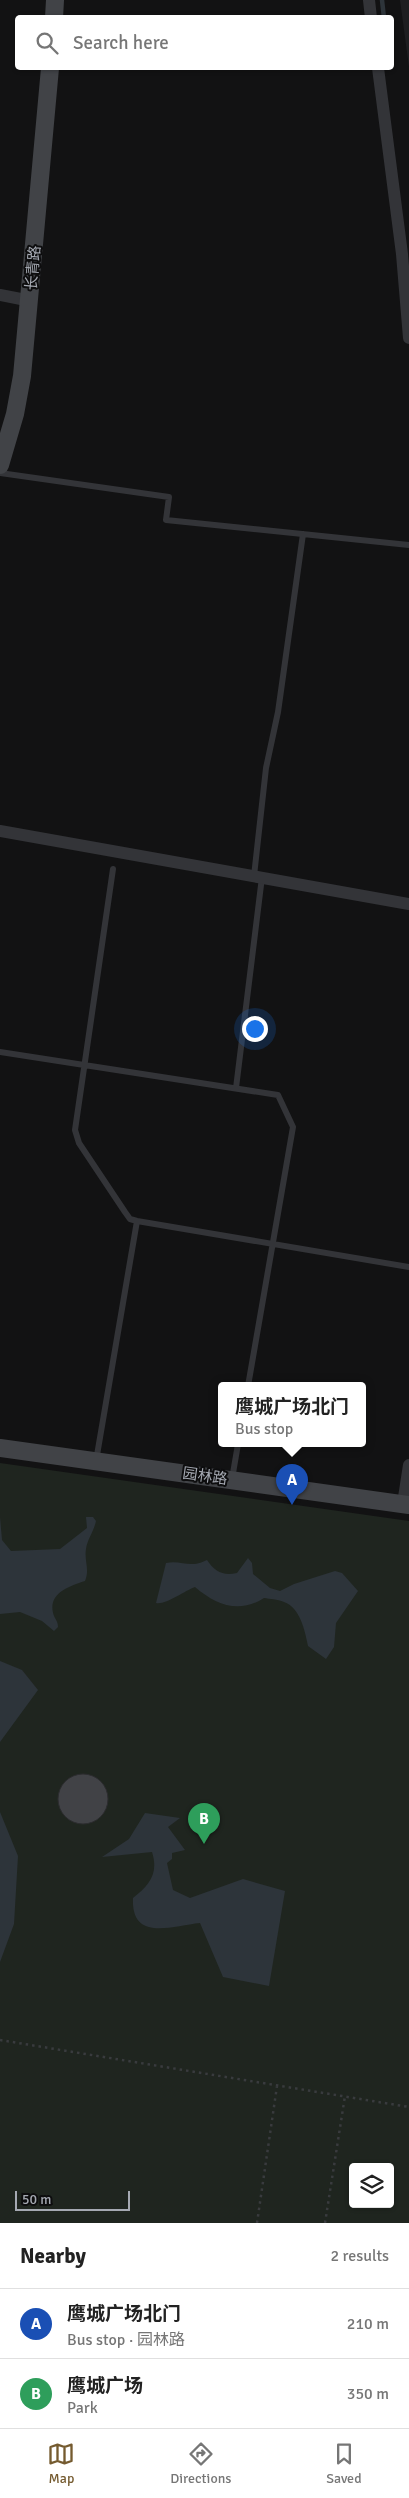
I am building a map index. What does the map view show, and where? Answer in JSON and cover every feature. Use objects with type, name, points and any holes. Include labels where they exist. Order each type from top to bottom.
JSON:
[{"type":"street","points":[[54,15],[55,0]]},
{"type":"street","points":[[369,0],[372,15]]},
{"type":"street","name":"长青路","points":[[0,465],[16,414],[30,300],[50,70]]},
{"type":"street","points":[[378,70],[402,254],[409,338]]},
{"type":"street","points":[[0,295],[30,300]]},
{"type":"street","points":[[0,831],[409,904]]},
{"type":"street","name":"园林路","points":[[0,1448],[406,1504]]},
{"type":"street","points":[[406,1504],[409,1465]]},
{"type":"lane","points":[[0,473],[169,497],[166,520],[409,545]]},
{"type":"lane","points":[[236,1088],[258,876],[266,768],[278,712],[303,534]]},
{"type":"lane","points":[[113,869],[75,1130],[79,1143],[130,1219],[409,1267]]},
{"type":"lane","points":[[0,1052],[278,1095],[293,1127],[249,1382]]},
{"type":"lane","points":[[96,1461],[137,1221]]},
{"type":"lane","points":[[232,1480],[238,1447]]},
{"type":"path","points":[[0,2040],[409,2107]]},
{"type":"path","points":[[257,2223],[277,2085]]},
{"type":"path","points":[[325,2223],[345,2096]]},
{"type":"shaded area","points":[[400,0],[409,0],[409,67]]},
{"type":"shaded area","points":[[0,1463],[409,1521],[409,2223],[0,2223]]},
{"type":"shaded area","points":[[0,1517],[2,1540],[11,1551],[60,1549],[87,1528],[86,1517],[93,1517],[96,1521],[86,1549],[87,1573],[85,1581],[66,1588],[60,1592],[53,1602],[52,1608],[58,1627],[54,1631],[42,1621],[20,1612],[0,1614]]},
{"type":"shaded area","points":[[248,1558],[252,1563],[253,1574],[270,1588],[280,1591],[294,1584],[335,1571],[342,1573],[358,1591],[336,1623],[334,1647],[326,1659],[308,1646],[298,1614],[290,1605],[281,1601],[264,1598],[246,1606],[228,1605],[211,1599],[195,1587],[170,1600],[156,1603],[166,1563],[195,1564],[207,1560],[213,1568],[220,1572],[232,1574],[237,1573]]},
{"type":"shaded area","points":[[0,1661],[22,1670],[38,1690],[0,1742]]},
{"type":"shaded area","points":[[0,1812],[18,1856],[14,1924],[0,1962]]},
{"type":"shaded area","points":[[145,1813],[180,1818],[168,1827],[185,1850],[172,1853],[172,1859],[167,1863],[173,1890],[190,1898],[243,1879],[285,1891],[269,1986],[223,1977],[200,1923],[155,1928],[146,1926],[139,1921],[134,1912],[133,1898],[148,1884],[151,1878],[154,1867],[152,1852],[102,1857],[129,1839]]},
{"type":"building","points":[[83,1774],[93,1776],[101,1781],[106,1789],[108,1799],[106,1809],[101,1817],[93,1822],[83,1824],[73,1822],[65,1817],[60,1809],[58,1799],[60,1789],[65,1781],[73,1776]]},
{"type":"waterway","points":[[382,0],[384,15]]},
{"type":"place","name":"鹰城广场北门","points":[[292,1505]]},
{"type":"place","name":"鹰城广场","points":[[204,1844]]}]
